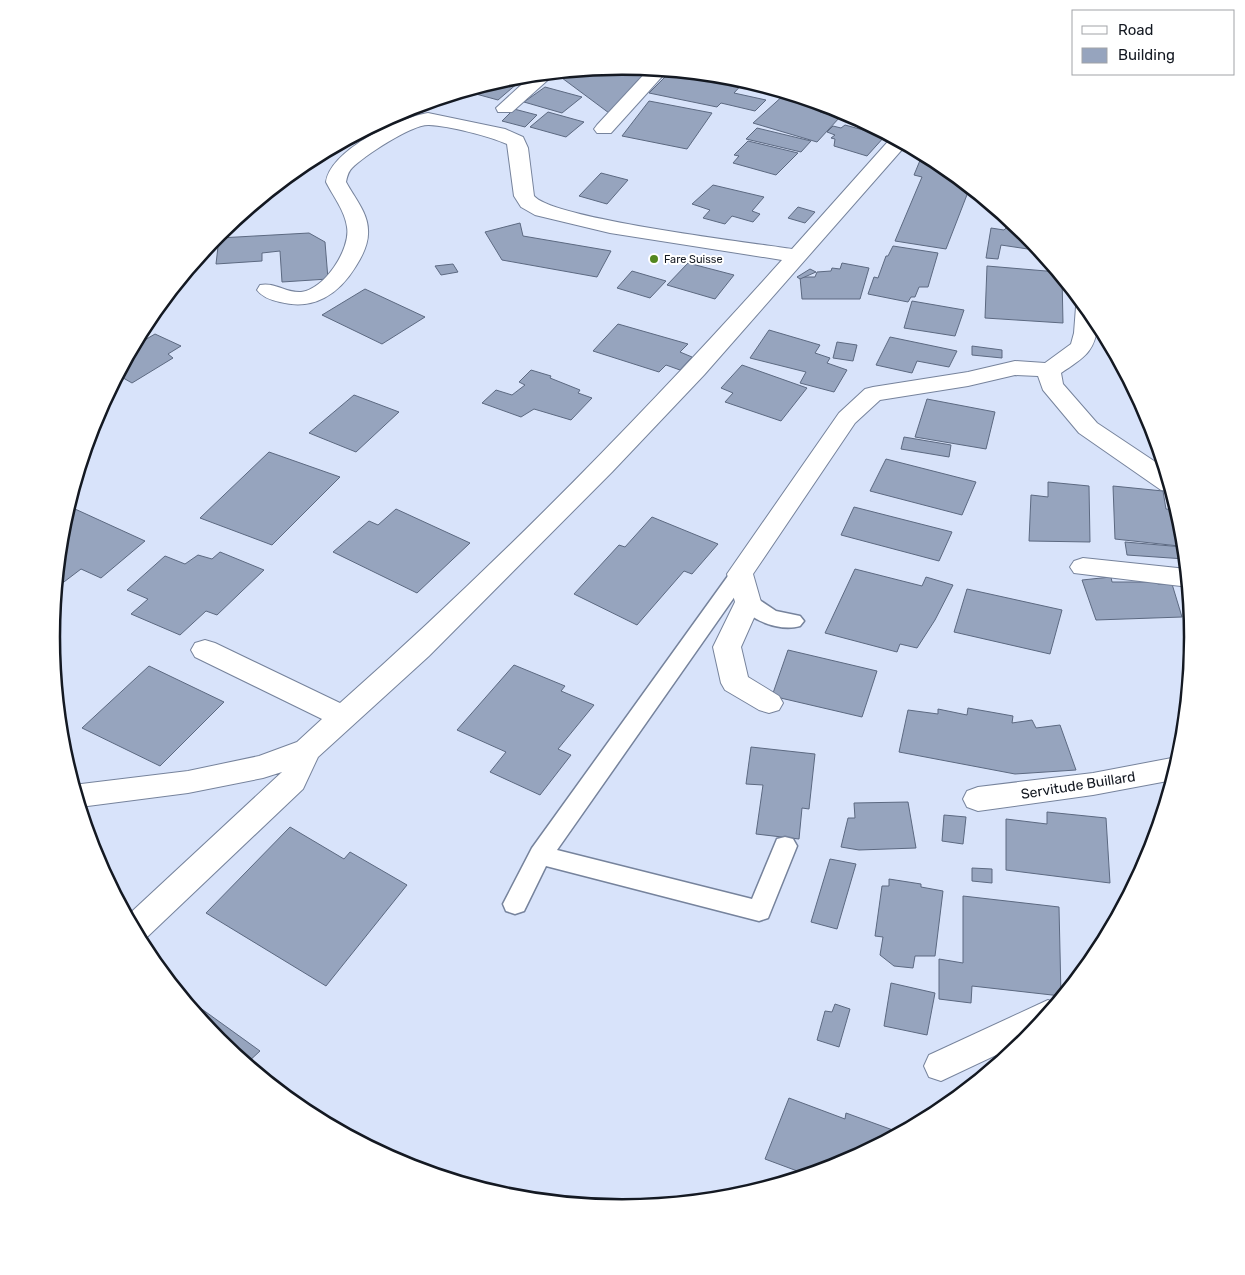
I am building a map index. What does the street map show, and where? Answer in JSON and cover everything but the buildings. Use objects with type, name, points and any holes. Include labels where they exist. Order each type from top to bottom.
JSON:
[{"type":"street","points":[[604,129],[653,76]]},
{"type":"street","points":[[505,108],[534,82]]},
{"type":"street","points":[[268,290],[285,297],[307,298],[319,293],[332,282],[356,247],[358,228],[336,182],[337,175],[345,164],[375,141],[416,121],[428,119],[498,133],[516,141],[519,148],[523,194],[528,203],[543,212],[615,227],[796,256]]},
{"type":"street","points":[[83,795],[188,782],[263,767],[306,750],[345,718],[419,649],[603,466],[696,370],[895,145]]},
{"type":"street","points":[[769,703],[735,683],[727,647],[748,602],[740,574],[847,418],[873,394],[968,379],[1015,368],[1049,370],[1081,349],[1086,336],[1087,320]]},
{"type":"street","points":[[1049,370],[1051,385],[1088,428],[1162,478]]},
{"type":"street","points":[[1083,567],[1181,577]]},
{"type":"street","points":[[205,650],[345,718]]},
{"type":"street","points":[[139,925],[292,781],[306,750]]},
{"type":"street","name":"Servitude Buillard","points":[[978,799],[1093,784],[1169,770]]},
{"type":"street","points":[[941,1066],[1031,1023]]},
{"type":"lane","points":[[515,904],[540,855],[740,574]]},
{"type":"lane","points":[[748,602],[770,617],[793,621]]},
{"type":"lane","points":[[540,855],[759,911],[786,846]]},
{"type":"place","name":"Fare Suisse","points":[[654,259]]}]
